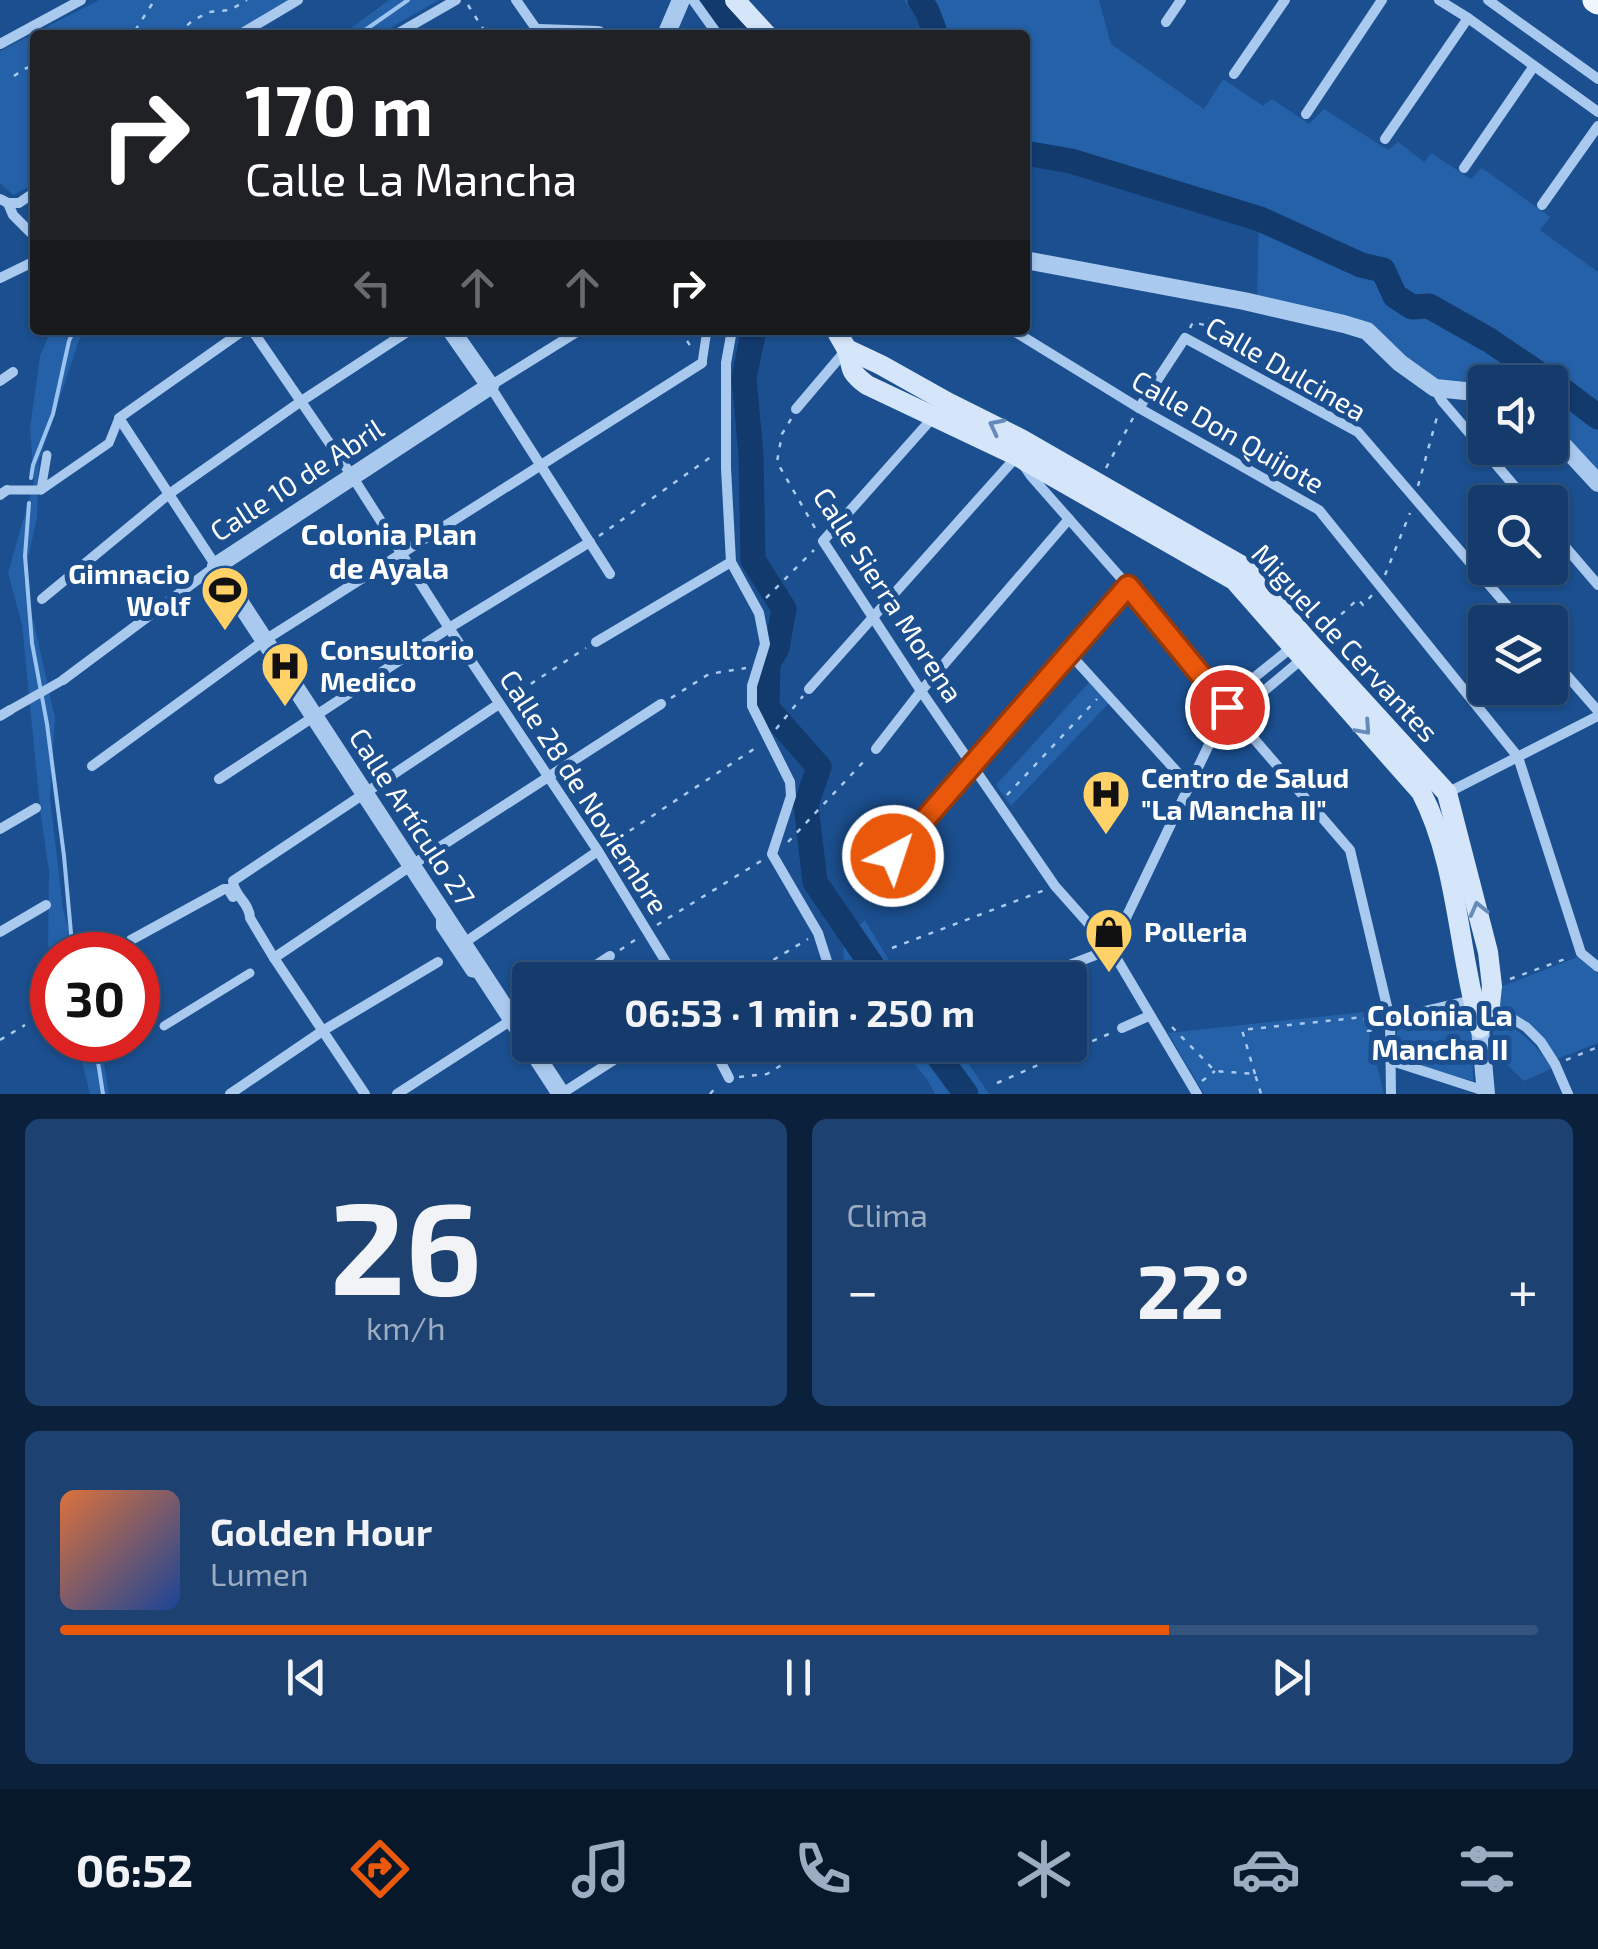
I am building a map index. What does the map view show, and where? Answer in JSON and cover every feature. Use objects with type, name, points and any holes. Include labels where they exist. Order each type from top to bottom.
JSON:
[{"type":"main road","points":[[748,5],[764,30]]},
{"type":"main road","points":[[748,5],[778,30]]},
{"type":"main road","points":[[839,335],[847,349],[850,368],[868,385],[941,409],[1234,580],[1305,654],[1421,792],[1433,815],[1485,997],[1480,1028]]},
{"type":"main road","name":"Miguel de Cervantes","points":[[941,409],[1022,439],[1244,566],[1305,654],[1447,793],[1478,908],[1485,997]]},
{"type":"street","points":[[0,44],[82,0]]},
{"type":"street","points":[[247,30],[298,0]]},
{"type":"street","points":[[405,30],[456,0]]},
{"type":"street","points":[[516,0],[535,30]]},
{"type":"street","points":[[668,30],[682,0]]},
{"type":"street","points":[[693,0],[714,30]]},
{"type":"street","points":[[1166,22],[1181,0]]},
{"type":"street","points":[[1234,74],[1285,0]]},
{"type":"street","points":[[1306,114],[1382,0]]},
{"type":"street","points":[[1439,0],[1598,112]]},
{"type":"street","points":[[1488,0],[1598,78]]},
{"type":"street","points":[[1385,140],[1468,18]]},
{"type":"street","points":[[1464,168],[1534,66]]},
{"type":"street","points":[[1542,204],[1598,126]]},
{"type":"street","points":[[4,201],[19,203],[30,195]]},
{"type":"street","points":[[4,201],[30,232]]},
{"type":"street","points":[[1030,261],[1275,308],[1366,332],[1438,394],[1514,485]]},
{"type":"street","points":[[0,278],[30,263]]},
{"type":"street","points":[[4,492],[41,490],[109,443],[120,418],[241,335]]},
{"type":"street","name":"Calle 28 de Noviembre","points":[[252,335],[352,476],[548,777],[602,848],[667,962]]},
{"type":"street","points":[[42,599],[169,494],[402,335]]},
{"type":"street","points":[[454,335],[610,574]]},
{"type":"street","name":"Calle 10 de Abril","points":[[5,713],[63,680],[216,566],[572,335]]},
{"type":"street","points":[[92,766],[265,640],[702,362],[706,335]]},
{"type":"street","points":[[731,335],[726,363],[731,562],[759,613],[766,644],[750,696],[752,706],[790,782],[791,796],[772,854],[818,933],[827,962]]},
{"type":"street","name":"Calle Don Quijote","points":[[1020,335],[1138,408],[1318,510],[1518,757],[1582,953]]},
{"type":"street","points":[[1138,408],[1185,338]]},
{"type":"street","name":"Calle Dulcinea","points":[[1185,338],[1358,432],[1506,605]]},
{"type":"street","points":[[796,409],[847,349]]},
{"type":"street","points":[[0,380],[13,372]]},
{"type":"street","points":[[1438,394],[1468,393]]},
{"type":"street","points":[[823,541],[941,409]]},
{"type":"street","name":"Calle Artículo 27","points":[[120,418],[512,1020]]},
{"type":"street","points":[[1568,451],[1598,483]]},
{"type":"street","points":[[41,490],[47,455]]},
{"type":"street","points":[[809,689],[1016,456],[1350,850],[1390,1024],[1391,1094]]},
{"type":"street","points":[[876,749],[921,690],[1069,519]]},
{"type":"street","name":"Calle Sierra Morena","points":[[823,541],[1055,886],[1110,948],[1196,1091]]},
{"type":"street","points":[[219,778],[449,628],[590,542]]},
{"type":"street","points":[[1568,550],[1598,585]]},
{"type":"street","points":[[596,642],[731,562]]},
{"type":"street","points":[[893,856],[1128,586]]},
{"type":"street","points":[[1070,654],[1188,784]]},
{"type":"street","points":[[1250,681],[1305,654]]},
{"type":"street","points":[[1258,696],[1305,654]]},
{"type":"street","points":[[1447,793],[1598,713],[1568,677]]},
{"type":"street","points":[[146,932],[228,886],[499,704]]},
{"type":"street","points":[[274,958],[661,704]]},
{"type":"street","points":[[1076,962],[1110,948],[1227,707]]},
{"type":"street","points":[[0,829],[36,808]]},
{"type":"street","points":[[461,944],[602,848]]},
{"type":"street","points":[[228,886],[250,910],[250,918],[274,958],[365,1094]]},
{"type":"street","points":[[0,932],[46,905]]},
{"type":"street","points":[[440,911],[441,926],[455,950],[471,972],[481,974]]},
{"type":"street","points":[[1582,953],[1596,965]]},
{"type":"street","points":[[601,962],[610,956]]},
{"type":"street","points":[[230,1094],[324,1030],[438,962]]},
{"type":"street","points":[[164,1026],[250,972]]},
{"type":"street","points":[[1390,1024],[1485,997],[1541,1042],[1568,1094]]},
{"type":"street","points":[[1122,1028],[1149,1016]]},
{"type":"street","points":[[397,1094],[512,1020]]},
{"type":"street","points":[[1392,1060],[1485,1092],[1480,1028]]},
{"type":"street","name":"Calle Artículo 27","points":[[540,1062],[561,1094]]},
{"type":"street","points":[[561,1094],[611,1062]]},
{"type":"street","points":[[721,1062],[729,1078]]},
{"type":"path","points":[[134,30],[154,0]]},
{"type":"path","points":[[182,30],[209,12],[230,10],[247,0]]},
{"type":"path","points":[[464,0],[484,30]]},
{"type":"path","points":[[14,76],[30,67]]},
{"type":"path","points":[[1185,338],[1194,322],[1208,326],[1214,305]]},
{"type":"path","points":[[683,335],[702,362]]},
{"type":"path","points":[[1305,654],[1330,653],[1318,636],[1358,599],[1363,605],[1380,586],[1415,499],[1438,394]]},
{"type":"path","points":[[1098,482],[1138,408]]},
{"type":"path","name":"Calle Sierra Morena","points":[[796,409],[782,434],[777,462],[823,541]]},
{"type":"path","points":[[590,542],[726,447]]},
{"type":"path","points":[[768,596],[823,541]]},
{"type":"path","points":[[499,704],[596,642]]},
{"type":"path","points":[[661,704],[709,674],[757,667]]},
{"type":"path","points":[[777,728],[809,689]]},
{"type":"path","points":[[999,804],[1104,692]]},
{"type":"path","points":[[602,848],[767,740]]},
{"type":"path","points":[[803,827],[876,749]]},
{"type":"path","points":[[610,956],[772,854]]},
{"type":"path","points":[[860,893],[893,856]]},
{"type":"path","points":[[892,948],[1055,886]]},
{"type":"path","points":[[770,962],[818,933]]},
{"type":"path","points":[[1485,997],[1582,953]]},
{"type":"path","points":[[1261,1094],[1242,1030],[1364,1017],[1368,1031],[1390,1024]]},
{"type":"path","points":[[0,1040],[25,1025]]},
{"type":"path","points":[[1159,1031],[1173,1027],[1215,1071],[1255,1074]]},
{"type":"path","points":[[997,1084],[1122,1028]]},
{"type":"path","points":[[1555,1064],[1598,1047]]},
{"type":"path","points":[[729,1078],[768,1074],[787,1062]]},
{"type":"path","points":[[1196,1091],[1215,1071]]},
{"type":"shaded area","points":[[99,0],[294,0],[239,30],[41,30]]},
{"type":"shaded area","points":[[389,0],[439,0],[387,30],[349,30]]},
{"type":"shaded area","points":[[904,0],[1099,0],[1111,44],[1204,109],[1223,79],[1263,106],[1272,99],[1309,124],[1324,109],[1388,150],[1398,142],[1424,162],[1431,153],[1471,179],[1482,168],[1550,217],[1540,230],[1598,272],[1598,478],[1568,446],[1568,365],[1468,365],[1468,386],[1435,380],[1364,323],[1257,295],[1259,219],[1075,163],[1030,155],[1030,30],[925,30]]},
{"type":"shaded area","points":[[30,36],[30,186],[13,195],[0,183],[0,51]]},
{"type":"shaded area","points":[[49,335],[84,335],[39,461],[37,517],[24,578],[55,718],[50,798],[63,909],[70,932],[48,932],[49,871],[22,625],[8,573],[34,482],[30,428],[40,356]]},
{"type":"shaded area","points":[[1092,679],[1112,700],[1011,806],[996,785]]},
{"type":"shaded area","points":[[865,920],[890,962],[843,962],[844,937]]},
{"type":"shaded area","points":[[1578,957],[1598,974],[1598,1043],[1557,1059],[1521,1019],[1495,1001],[1500,987]]},
{"type":"shaded area","points":[[1465,1010],[1472,1024],[1473,1081],[1396,1059],[1397,1028],[1419,1018]]},
{"type":"shaded area","points":[[1364,1012],[1384,1094],[1204,1094],[1168,1033]]},
{"type":"shaded area","points":[[1493,1021],[1520,1033],[1553,1068],[1524,1081],[1493,1051]]},
{"type":"shaded area","points":[[82,1062],[104,1062],[109,1094],[90,1094]]},
{"type":"shaded area","points":[[913,1062],[967,1062],[989,1094],[935,1094]]},
{"type":"waterway","points":[[365,30],[408,0]]},
{"type":"waterway","points":[[708,0],[733,30]]},
{"type":"waterway","points":[[920,0],[934,30]]},
{"type":"waterway","points":[[1030,154],[1071,161],[1260,219],[1361,265],[1383,270],[1395,296],[1412,307],[1429,306],[1489,340],[1598,417]]},
{"type":"waterway","points":[[31,478],[53,414],[72,335]]},
{"type":"waterway","points":[[753,335],[744,378],[751,455],[753,560],[784,609],[777,648],[768,663],[767,708],[819,767],[806,805],[815,882],[870,962]]},
{"type":"waterway","points":[[29,503],[25,556],[32,643],[47,724],[71,932]]},
{"type":"waterway","points":[[98,1062],[103,1094]]},
{"type":"waterway","points":[[942,1062],[966,1094]]},
{"type":"place","name":"Gimnacio Wolf","points":[[225,632]]},
{"type":"place","name":"Consultorio Medico","points":[[285,708]]},
{"type":"place","name":"Centro de Salud \"La Mancha II\"","points":[[1106,836]]},
{"type":"place","name":"Polleria","points":[[1109,974]]},
{"type":"district","name":"Colonia Plan de Ayala","points":[[389,552]]},
{"type":"district","name":"Colonia La Mancha II","points":[[1440,1033]]},
{"type":"route","points":[[893,856],[1128,586],[1227,707]]}]
